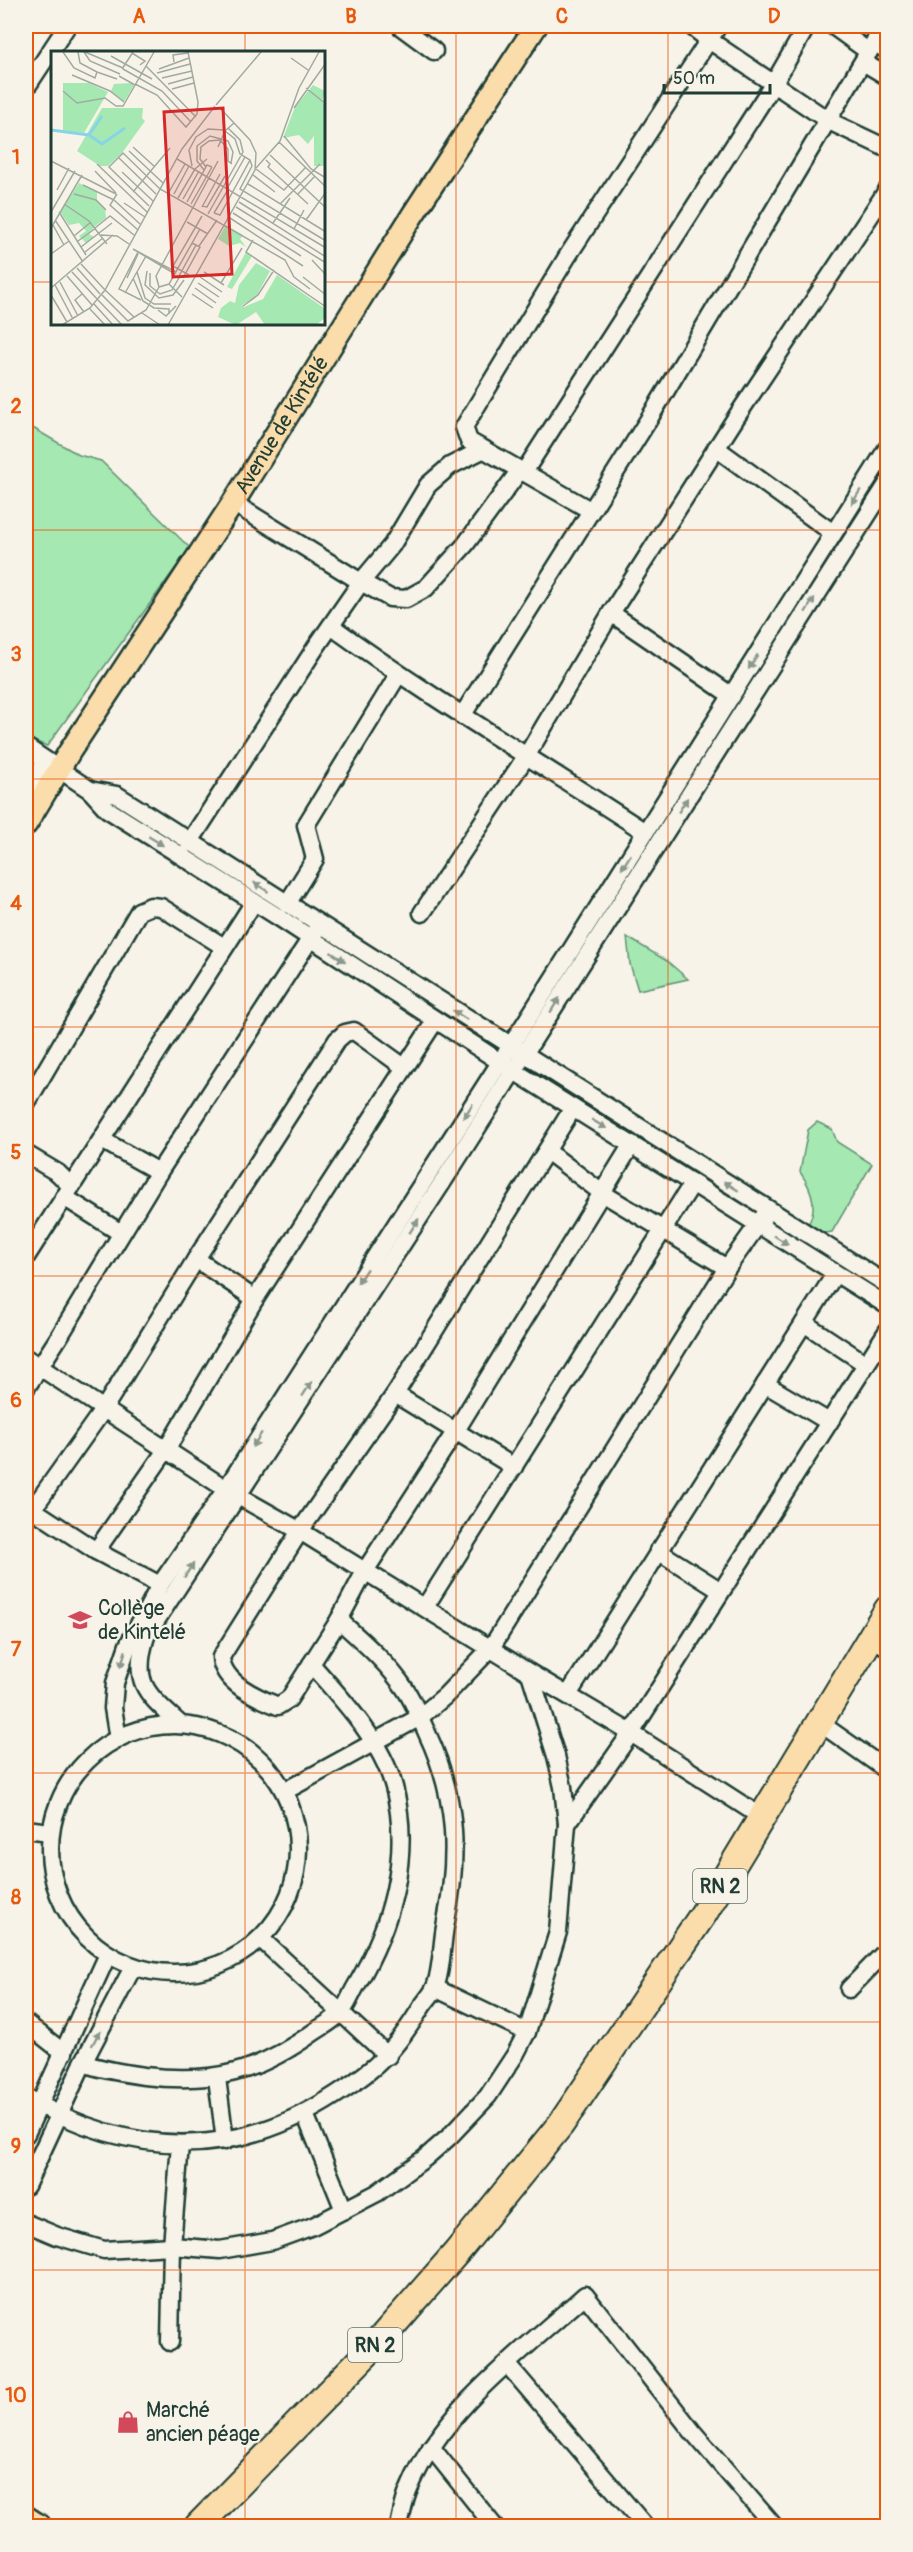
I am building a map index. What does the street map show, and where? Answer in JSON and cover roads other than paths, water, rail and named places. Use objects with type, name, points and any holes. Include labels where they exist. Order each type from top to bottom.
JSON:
[{"type":"highway","name":"RN 2","points":[[198,2526],[377,2343],[457,2252],[561,2124],[674,1958],[820,1723],[879,1642],[888,1609]]},
{"type":"main road","name":"Avenue de Kintélé","points":[[26,824],[52,765],[233,503],[344,322],[536,26]]},
{"type":"main road","points":[[26,2517],[32,2526]]},
{"type":"main road","points":[[26,2517],[40,2526]]},
{"type":"street","points":[[26,88],[67,26]]},
{"type":"street","points":[[400,26],[434,51]]},
{"type":"street","points":[[691,26],[829,121],[888,149]]},
{"type":"street","points":[[590,510],[469,441],[464,427],[567,257],[718,26]]},
{"type":"street","points":[[233,503],[390,598],[406,599],[426,588],[465,545],[522,471],[774,82],[807,26]]},
{"type":"street","points":[[833,26],[873,52],[888,78]]},
{"type":"street","points":[[462,716],[649,419],[873,52],[884,26]]},
{"type":"street","points":[[422,913],[527,755],[611,613],[716,448],[888,189]]},
{"type":"street","points":[[517,1051],[645,832],[888,447]]},
{"type":"street","points":[[716,448],[834,533]]},
{"type":"street","points":[[189,843],[361,582],[392,545],[428,485],[450,466],[484,449]]},
{"type":"street","points":[[181,1725],[157,1703],[144,1686],[139,1672],[139,1658],[146,1636],[231,1492],[888,483]]},
{"type":"street","points":[[611,613],[732,696]]},
{"type":"street","points":[[332,626],[398,675],[645,832]]},
{"type":"street","points":[[288,904],[315,860],[306,825],[398,675]]},
{"type":"street","points":[[26,747],[90,790],[107,809],[506,1067],[888,1306]]},
{"type":"street","points":[[26,793],[52,765]]},
{"type":"street","points":[[90,790],[117,795],[189,843],[888,1285]]},
{"type":"street","points":[[26,1257],[254,902]]},
{"type":"street","points":[[26,1104],[139,910],[152,906],[161,907],[224,947]]},
{"type":"street","points":[[26,1388],[33,1362],[121,1233],[320,924]]},
{"type":"street","points":[[96,1551],[166,1450],[255,1299],[435,1021]]},
{"type":"street","points":[[160,1586],[96,1551],[29,1508],[103,1410],[196,1259],[337,1040],[345,1033],[354,1031],[405,1066]]},
{"type":"street","points":[[573,1108],[395,1394],[300,1531],[221,1657],[224,1672],[256,1697],[278,1706],[289,1699],[339,1620],[365,1571],[455,1432],[632,1144]]},
{"type":"street","points":[[102,1140],[159,1172]]},
{"type":"street","points":[[547,1151],[602,1193],[727,1269]]},
{"type":"street","points":[[26,1154],[43,1162],[67,1191],[121,1233]]},
{"type":"street","points":[[425,1608],[692,1184]]},
{"type":"street","points":[[285,1791],[420,1716],[445,1696],[491,1648],[727,1269],[769,1210]]},
{"type":"street","points":[[196,1259],[255,1299]]},
{"type":"street","points":[[568,1695],[835,1274]]},
{"type":"street","points":[[804,1323],[866,1364]]},
{"type":"street","points":[[567,1824],[631,1732],[888,1330]]},
{"type":"street","points":[[33,1362],[231,1492],[300,1531],[530,1673],[631,1732],[763,1818]]},
{"type":"street","points":[[765,1384],[829,1422]]},
{"type":"street","points":[[395,1394],[514,1467]]},
{"type":"street","points":[[118,1739],[112,1708],[115,1683],[128,1645],[160,1586],[231,1492]]},
{"type":"street","points":[[658,1551],[721,1591]]},
{"type":"street","points":[[32,2101],[59,2116],[86,2127],[127,2138],[180,2144],[225,2141],[267,2130],[305,2114],[357,2081],[388,2056],[403,2038],[435,1988],[452,1895],[455,1847],[451,1804],[441,1764],[420,1716],[404,1688],[374,1651],[339,1620]]},
{"type":"street","points":[[83,2063],[110,2072],[169,2079],[217,2078],[250,2068],[297,2044],[341,2013],[368,1968],[389,1915],[398,1873],[402,1839],[394,1786],[373,1742],[350,1707],[311,1664]]},
{"type":"street","points":[[26,2223],[57,2236],[104,2250],[172,2246],[220,2250],[250,2247],[272,2241],[313,2226],[377,2193],[449,2137],[488,2096],[527,2032],[558,1932],[567,1824],[556,1756],[530,1673]]},
{"type":"street","points":[[820,1723],[888,1771]]},
{"type":"street","points":[[181,1725],[223,1734],[259,1757],[285,1791],[298,1829],[298,1869],[285,1907],[261,1939],[233,1959],[201,1971],[167,1973],[133,1966],[108,1954],[81,1931],[61,1902],[51,1868],[50,1832],[61,1797],[81,1767],[118,1739],[132,1732],[156,1726],[181,1725]]},
{"type":"street","points":[[26,1829],[50,1832]]},
{"type":"street","points":[[261,1939],[388,2056]]},
{"type":"street","points":[[849,1989],[888,1949]]},
{"type":"street","points":[[26,2134],[32,2101],[64,2052],[108,1954]]},
{"type":"street","points":[[26,2186],[83,2063],[133,1966]]},
{"type":"street","points":[[435,1988],[527,2032]]},
{"type":"street","points":[[26,2023],[64,2052]]},
{"type":"street","points":[[217,2078],[225,2141]]},
{"type":"street","points":[[305,2114],[344,2210]]},
{"type":"street","points":[[170,2342],[172,2246],[180,2144]]},
{"type":"street","points":[[399,2526],[409,2487],[432,2448],[475,2392],[585,2295],[692,2431],[774,2526]]},
{"type":"street","points":[[508,2365],[645,2526]]},
{"type":"street","points":[[432,2448],[494,2526]]},
{"type":"place","name":"Collège de Kintelé","points":[[80,1620]]},
{"type":"place","name":"Marché ancien péage","points":[[128,2422]]}]
